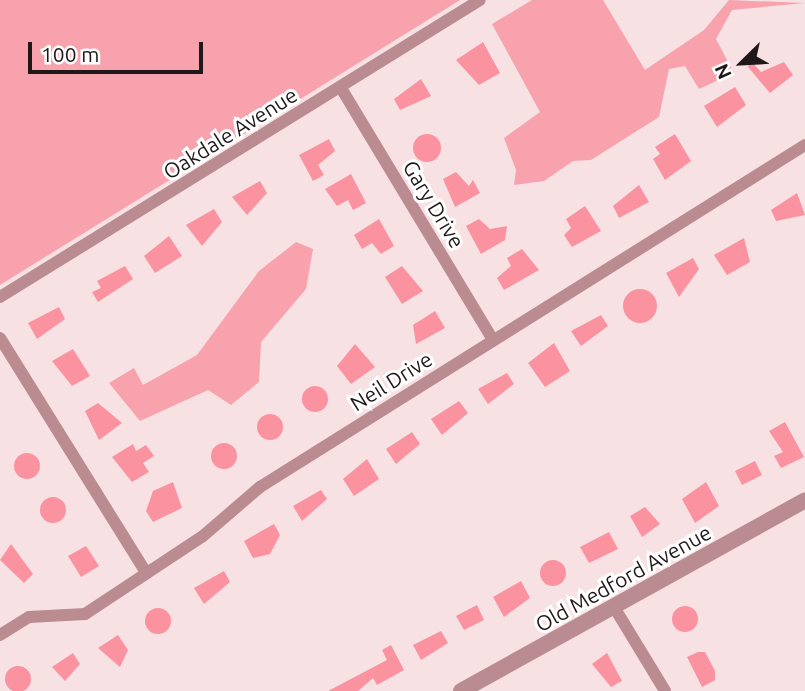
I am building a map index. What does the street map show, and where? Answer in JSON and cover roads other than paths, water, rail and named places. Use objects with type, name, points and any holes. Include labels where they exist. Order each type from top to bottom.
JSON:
[{"type":"street","name":"Oakdale Avenue","points":[[0,297],[480,0]]},
{"type":"street","name":"Gary Drive","points":[[341,88],[493,340]]},
{"type":"street","name":"Neil Drive","points":[[1,630],[29,617],[85,614],[203,537],[237,502],[805,145]]},
{"type":"street","points":[[0,338],[146,573]]},
{"type":"street","name":"Old Medford Avenue","points":[[461,691],[805,500]]},
{"type":"street","points":[[614,607],[666,691]]}]
